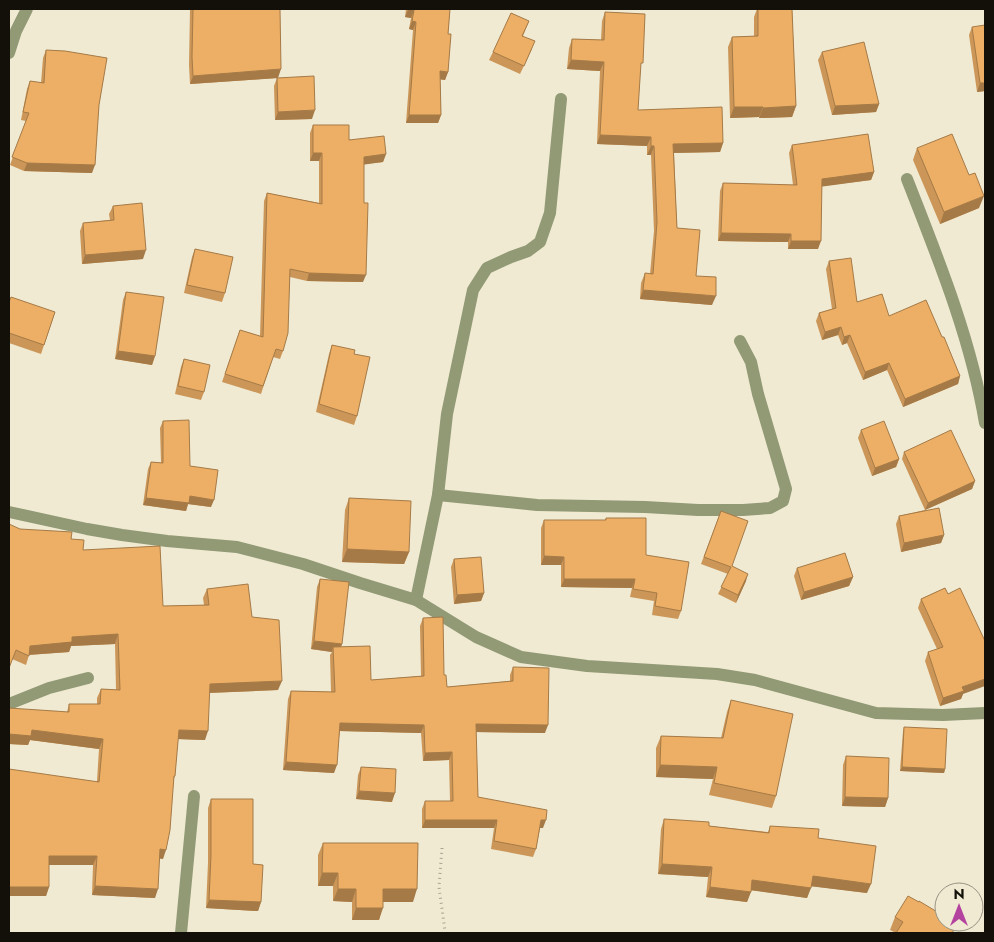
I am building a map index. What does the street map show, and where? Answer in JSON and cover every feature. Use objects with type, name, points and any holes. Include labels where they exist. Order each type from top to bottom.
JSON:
[{"type":"street","points":[[9,53],[13,30],[27,9]]},
{"type":"street","points":[[416,600],[438,495],[447,414],[473,290],[487,268],[528,251],[540,242],[550,213],[561,100]]},
{"type":"street","points":[[907,179],[931,239],[968,348],[985,423]]},
{"type":"street","points":[[438,495],[537,505],[707,510],[770,508],[782,501],[786,489],[758,394],[751,362],[740,341]]},
{"type":"street","points":[[9,512],[122,535],[237,547],[303,564],[416,600],[476,637],[521,657],[587,666],[717,674],[755,680],[876,713],[943,715],[985,713]]},
{"type":"street","points":[[9,704],[50,688],[88,678]]},
{"type":"street","points":[[181,933],[194,796]]},
{"type":"path","points":[[442,848],[439,887],[446,933]]},
{"type":"building","points":[[193,9],[280,9],[281,69],[193,76]]},
{"type":"building","points":[[408,9],[450,9],[448,34],[451,34],[448,72],[440,71],[441,115],[409,115],[416,22],[412,21],[414,10]]},
{"type":"building","points":[[758,9],[792,9],[796,106],[734,107],[732,37],[758,36]]},
{"type":"building","points":[[605,12],[645,14],[643,63],[641,63],[638,110],[722,107],[723,143],[673,144],[677,228],[700,230],[696,276],[716,277],[716,296],[643,290],[645,273],[653,274],[657,222],[654,146],[651,146],[651,137],[600,135],[604,62],[571,60],[572,39],[604,40]]},
{"type":"building","points":[[511,13],[529,21],[522,36],[535,41],[524,66],[493,52]]},
{"type":"building","points":[[985,25],[985,83],[980,83],[972,27]]},
{"type":"building","points":[[864,42],[879,104],[835,106],[822,52]]},
{"type":"building","points":[[46,50],[107,58],[99,105],[95,165],[27,163],[12,157],[29,113],[23,112],[30,81],[44,83]]},
{"type":"building","points":[[314,76],[315,110],[278,112],[277,78]]},
{"type":"building","points":[[313,125],[349,125],[349,140],[384,136],[386,154],[364,157],[364,203],[368,203],[366,275],[309,273],[290,269],[288,333],[283,351],[276,349],[263,386],[225,374],[240,330],[263,337],[267,193],[322,204],[322,153],[313,153]]},
{"type":"building","points":[[868,134],[874,172],[822,179],[821,241],[791,241],[791,234],[721,233],[723,183],[797,185],[792,145]]},
{"type":"building","points":[[952,134],[969,175],[975,173],[984,196],[944,212],[917,148]]},
{"type":"building","points":[[142,203],[146,250],[85,255],[83,223],[114,220],[113,206]]},
{"type":"building","points":[[195,249],[233,257],[225,293],[187,285]]},
{"type":"building","points":[[851,258],[857,302],[882,294],[889,316],[926,300],[960,376],[905,399],[889,363],[865,372],[850,335],[844,337],[841,327],[825,332],[819,313],[836,308],[829,261]]},
{"type":"building","points":[[126,292],[164,297],[155,356],[118,351]]},
{"type":"building","points":[[11,297],[55,312],[44,345],[9,333],[9,302]]},
{"type":"building","points":[[332,345],[355,350],[354,354],[370,357],[357,416],[319,404]]},
{"type":"building","points":[[184,359],[210,365],[204,392],[178,386]]},
{"type":"building","points":[[189,420],[190,466],[218,470],[214,500],[190,496],[189,503],[146,498],[151,462],[163,463],[163,421]]},
{"type":"building","points":[[884,421],[899,459],[875,468],[861,430]]},
{"type":"building","points":[[951,430],[975,481],[928,503],[904,452]]},
{"type":"building","points":[[349,498],[411,501],[409,552],[347,549]]},
{"type":"building","points":[[939,508],[944,535],[904,543],[899,516]]},
{"type":"building","points":[[721,511],[748,521],[732,566],[748,574],[738,595],[721,587],[731,567],[704,557]]},
{"type":"building","points":[[606,518],[646,518],[646,555],[689,562],[681,611],[655,606],[657,593],[633,589],[635,579],[564,579],[564,557],[544,556],[544,520],[606,520]]},
{"type":"building","points":[[9,524],[20,529],[72,532],[71,539],[84,540],[83,550],[160,546],[163,606],[209,605],[207,589],[248,584],[252,617],[279,620],[282,681],[210,684],[208,731],[179,730],[170,830],[166,850],[160,849],[158,889],[95,886],[97,856],[49,856],[49,887],[9,887],[9,769],[99,782],[103,739],[32,730],[31,736],[9,734],[9,708],[69,712],[69,704],[100,704],[101,689],[120,690],[118,634],[72,637],[72,642],[30,646],[29,656],[16,650],[9,668]]},
{"type":"building","points":[[845,553],[853,577],[804,592],[797,568]]},
{"type":"building","points":[[481,557],[484,593],[457,595],[454,559]]},
{"type":"building","points":[[320,579],[349,582],[342,644],[314,641]]},
{"type":"building","points":[[945,588],[948,594],[960,588],[985,641],[985,679],[962,687],[964,691],[943,698],[928,652],[943,647],[921,599]]},
{"type":"building","points":[[443,617],[444,675],[446,675],[447,687],[513,681],[513,667],[549,668],[548,725],[476,724],[478,797],[547,810],[546,820],[541,820],[536,849],[494,841],[497,820],[425,820],[425,801],[453,801],[452,752],[425,753],[424,725],[340,723],[337,765],[286,762],[291,691],[335,692],[333,647],[370,646],[371,680],[424,676],[423,618]]},
{"type":"building","points":[[731,700],[793,714],[776,796],[714,783],[717,767],[660,765],[661,736],[723,738]]},
{"type":"building","points":[[904,727],[947,729],[945,769],[902,767]]},
{"type":"building","points":[[846,756],[889,758],[888,798],[845,797]]},
{"type":"building","points":[[361,767],[396,769],[395,793],[359,791]]},
{"type":"building","points":[[211,799],[253,799],[253,864],[263,865],[261,902],[209,900]]},
{"type":"building","points":[[664,819],[709,822],[709,826],[769,833],[770,826],[819,829],[818,838],[876,846],[871,884],[813,876],[811,888],[752,880],[751,892],[710,887],[712,867],[662,864]]},
{"type":"building","points":[[323,843],[418,843],[417,889],[383,889],[383,908],[356,908],[356,889],[338,889],[338,873],[322,873]]},
{"type":"building","points":[[908,896],[934,910],[934,932],[953,932],[896,933],[903,922],[895,917]]}]
